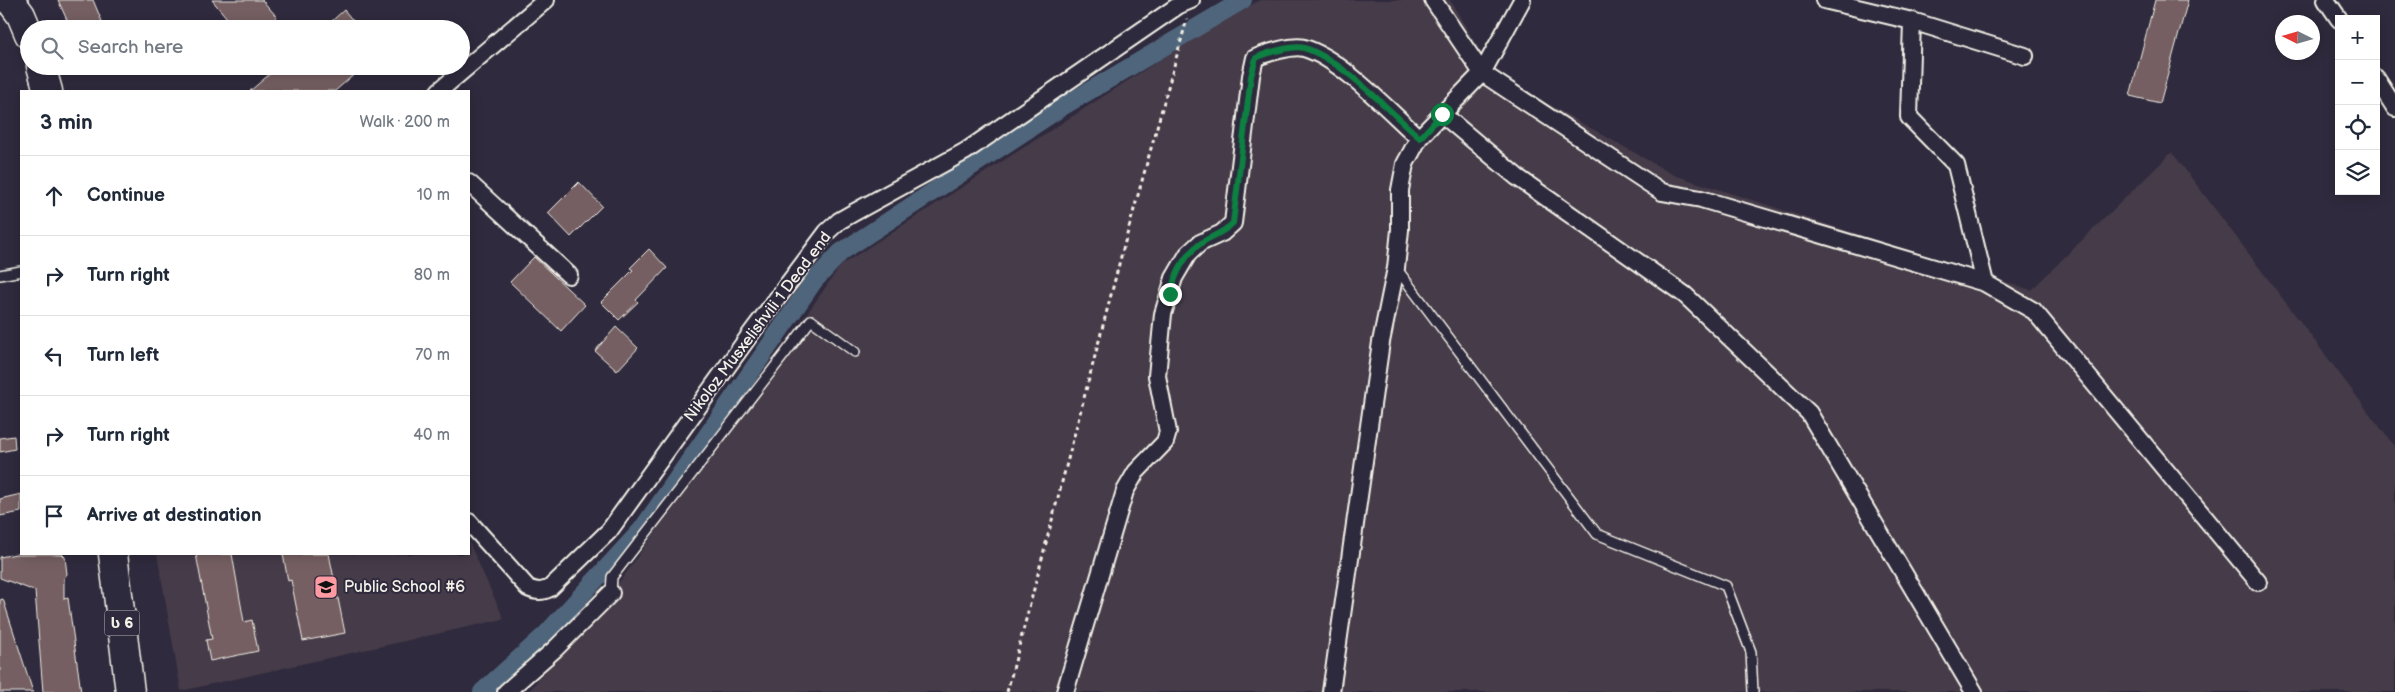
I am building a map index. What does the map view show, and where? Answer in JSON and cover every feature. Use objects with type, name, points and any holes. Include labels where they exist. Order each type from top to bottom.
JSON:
[{"type":"highway","points":[[10,0],[23,20]]},
{"type":"highway","points":[[44,75],[48,90]]},
{"type":"highway","name":"ს 6","points":[[113,555],[130,692]]},
{"type":"street","points":[[470,65],[546,0]]},
{"type":"street","points":[[1433,0],[1482,73],[1662,192],[1701,198],[1985,283],[2034,311],[2258,582]]},
{"type":"street","points":[[1330,692],[1381,342],[1396,268],[1400,230],[1400,190],[1405,164],[1420,138],[1482,73],[1522,0]]},
{"type":"street","points":[[1824,0],[1912,21],[2025,56]]},
{"type":"street","points":[[2326,0],[2336,15]]},
{"type":"street","name":"Nikoloz Musxelishvili 1 Dead end","points":[[470,523],[528,588],[535,591],[544,591],[550,588],[609,531],[752,332],[827,232],[853,213],[966,151],[1186,5]]},
{"type":"street","points":[[1912,21],[1909,116],[1956,165],[1985,283]]},
{"type":"street","points":[[1064,692],[1125,491],[1136,472],[1165,442],[1168,432],[1157,376],[1163,314],[1174,278],[1188,254],[1200,244],[1222,233],[1233,223],[1251,76],[1256,58],[1268,53],[1302,47],[1332,60],[1420,138]]},
{"type":"street","points":[[440,90],[458,75]]},
{"type":"street","points":[[2380,84],[2395,108]]},
{"type":"street","points":[[1442,114],[1517,176],[1685,295],[1809,413],[1974,692]]},
{"type":"street","points":[[470,183],[569,275]]},
{"type":"street","points":[[506,692],[555,649],[610,593]]},
{"type":"lane","points":[[1396,268],[1598,534],[1726,586],[1751,652],[1753,692]]},
{"type":"lane","points":[[0,275],[20,271]]},
{"type":"lane","points":[[610,593],[612,577],[811,320],[855,352]]},
{"type":"path","points":[[1007,692],[1169,85],[1186,5]]},
{"type":"shaded area","points":[[1260,0],[1450,0],[1493,73],[1674,175],[2031,290],[2172,152],[2395,447],[2395,692],[528,692],[624,576],[841,265],[1194,38]]},
{"type":"shaded area","name":"Public School #6","points":[[470,544],[504,619],[181,691],[157,555],[470,555]]},
{"type":"building","points":[[58,0],[93,0],[101,20],[67,20]]},
{"type":"building","points":[[212,0],[262,0],[277,17],[274,20],[229,20]]},
{"type":"building","points":[[2155,0],[2188,0],[2160,103],[2130,96]]},
{"type":"building","points":[[344,10],[352,20],[333,20]]},
{"type":"building","points":[[269,75],[354,75],[336,90],[251,90]]},
{"type":"building","points":[[579,182],[602,206],[571,237],[548,213]]},
{"type":"building","points":[[649,249],[667,268],[636,300],[638,302],[619,320],[601,302],[633,270],[630,268]]},
{"type":"building","points":[[534,257],[585,305],[561,331],[510,282]]},
{"type":"building","points":[[616,327],[638,348],[617,371],[595,351]]},
{"type":"building","points":[[14,436],[15,449],[0,452],[0,438]]},
{"type":"building","points":[[20,494],[20,512],[0,516],[0,499]]},
{"type":"building","points":[[20,554],[63,555],[65,557],[67,574],[64,578],[64,599],[68,598],[81,692],[43,692],[35,591],[0,578],[0,557]]},
{"type":"building","points":[[196,555],[232,555],[244,622],[252,620],[258,651],[210,661],[206,640],[212,639]]},
{"type":"building","points":[[283,555],[329,555],[345,633],[303,641],[291,580],[288,581]]},
{"type":"building","points":[[3,599],[33,692],[0,692],[0,600]]},
{"type":"waterway","points":[[482,692],[545,635],[642,529],[814,281],[841,252],[1062,107],[1243,0]]},
{"type":"place","name":"Public School #6","points":[[326,587]]},
{"type":"route","points":[[1170,294],[1174,278],[1188,254],[1200,244],[1222,233],[1233,223],[1251,76],[1256,58],[1268,53],[1302,47],[1332,60],[1420,138],[1442,114]]}]
